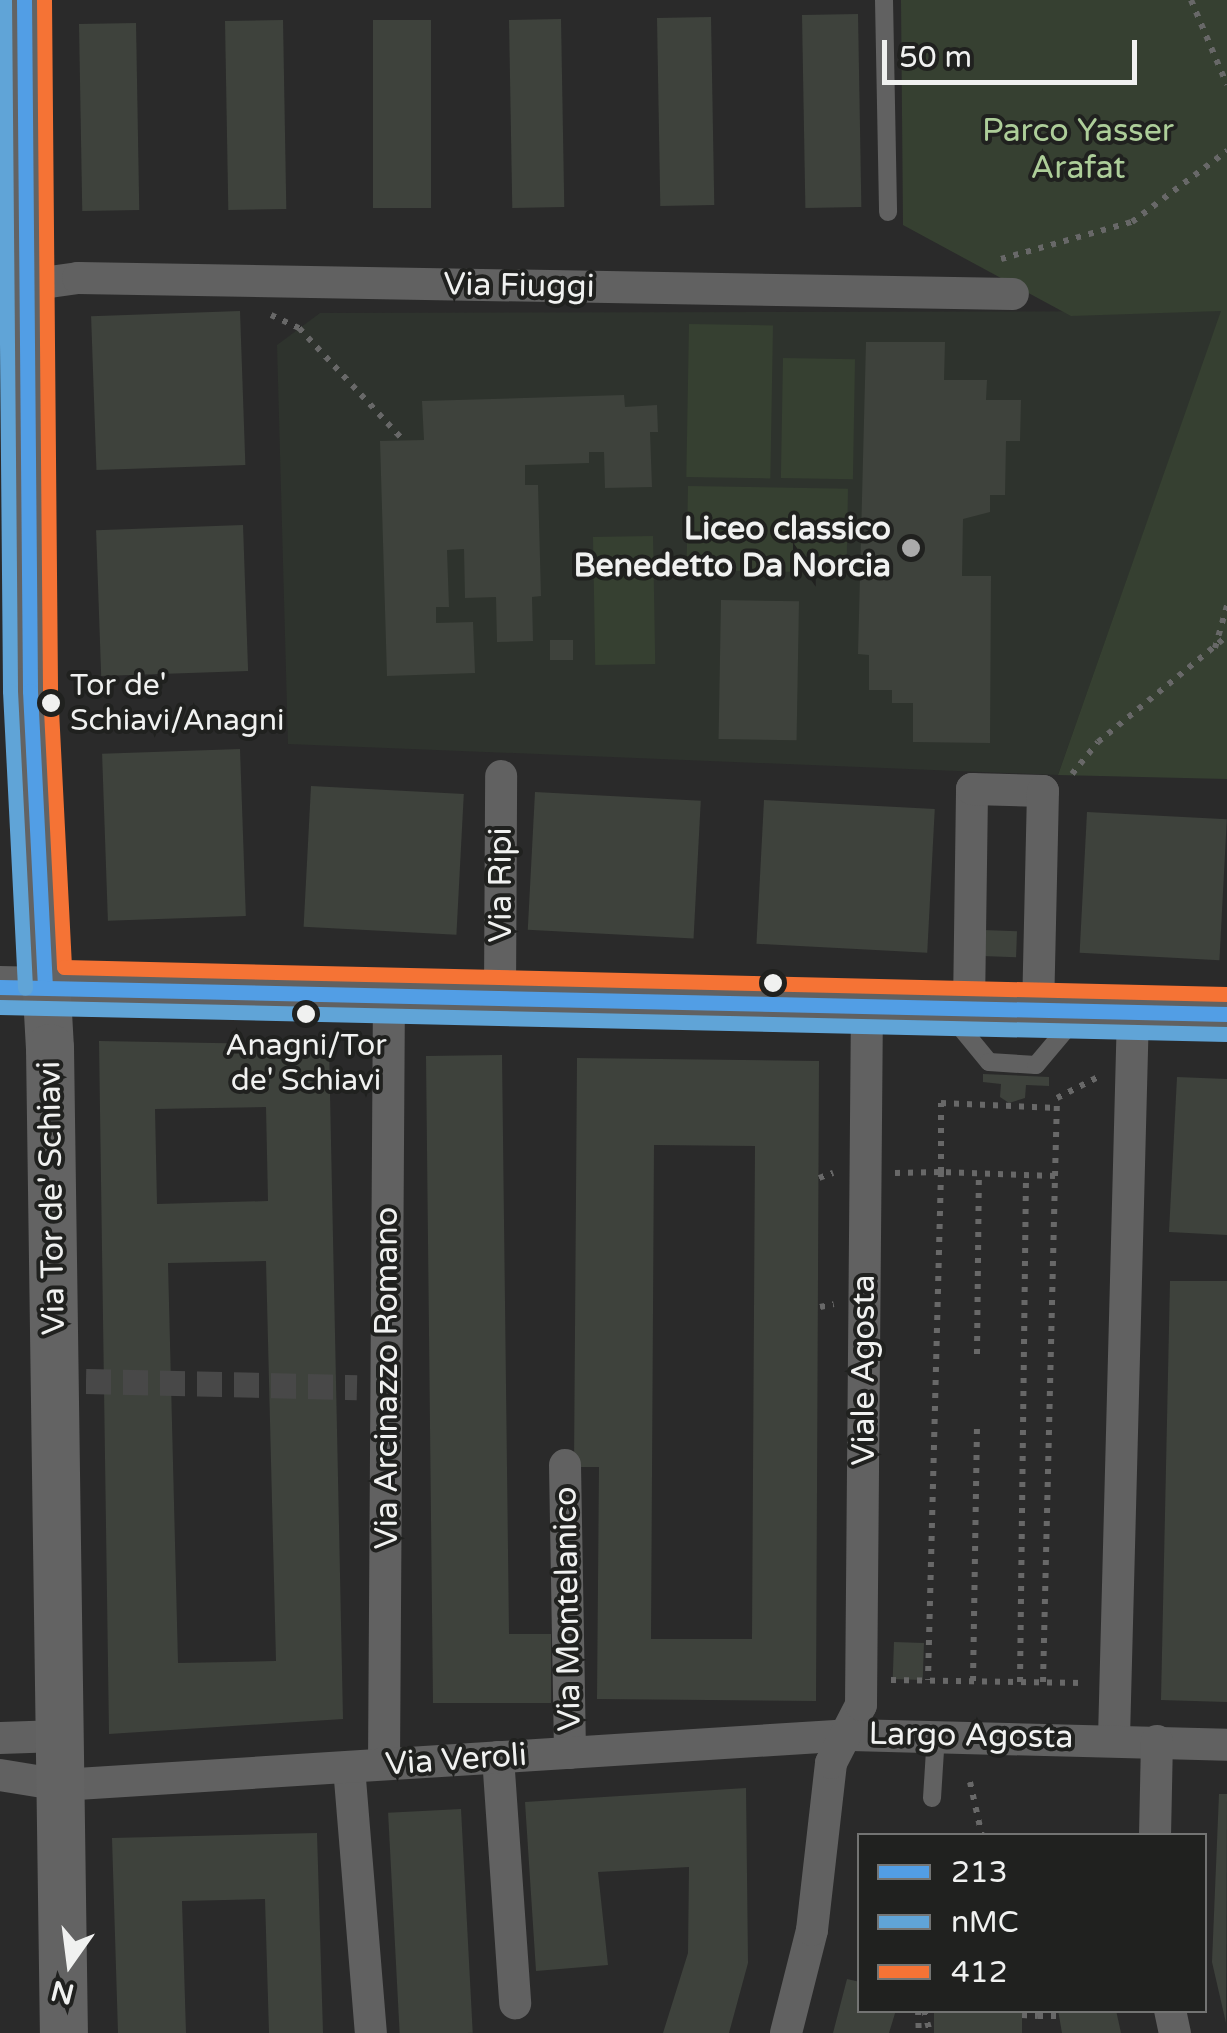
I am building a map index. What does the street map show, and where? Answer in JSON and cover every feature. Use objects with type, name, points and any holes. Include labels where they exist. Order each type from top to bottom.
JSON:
[{"type":"main road","name":"Via Tor de' Schiavi","points":[[24,0],[13,289],[30,691],[23,987],[59,1736],[64,2033]]},
{"type":"street","name":"Via Fiuggi","points":[[13,289],[78,278],[1013,294]]},
{"type":"street","name":"Via Ripi","points":[[500,995],[502,776]]},
{"type":"street","points":[[956,1007],[972,789],[1043,791],[1038,1008]]},
{"type":"street","points":[[23,987],[389,991],[1227,1014]]},
{"type":"street","name":"Via Arcinazzo Romano","points":[[384,1764],[389,991]]},
{"type":"street","name":"Viale Agosta","points":[[851,1735],[862,1704],[867,1004]]},
{"type":"street","points":[[1114,1738],[1133,1011]]},
{"type":"street","name":"Via Montelanico","points":[[565,1466],[570,1753]]},
{"type":"street","name":"Via Veroli","points":[[60,1785],[851,1735]]},
{"type":"street","name":"Largo Agosta","points":[[786,2033],[812,1930],[831,1763],[851,1735],[1114,1738],[1227,1744]]},
{"type":"street","points":[[0,1738],[59,1736]]},
{"type":"street","points":[[1156,1833],[1157,1741]]},
{"type":"street","points":[[498,1757],[515,2003]]},
{"type":"street","points":[[349,1767],[370,2033]]},
{"type":"street","points":[[0,1775],[60,1785]]},
{"type":"lane","points":[[884,0],[888,212]]},
{"type":"lane","points":[[956,1007],[989,1062],[1036,1065],[1083,1009]]},
{"type":"lane","points":[[932,1798],[936,1735]]},
{"type":"path","points":[[1191,0],[1227,85]]},
{"type":"path","points":[[989,261],[1132,222],[1227,151]]},
{"type":"path","points":[[256,308],[299,328],[403,440]]},
{"type":"path","points":[[1215,650],[1227,606]]},
{"type":"path","points":[[1072,774],[1098,742],[1215,650],[1227,636]]},
{"type":"path","points":[[1043,1682],[1057,1098],[1110,1071]]},
{"type":"path","points":[[928,1680],[942,1103],[1056,1108]]},
{"type":"path","points":[[819,1178],[833,1173]]},
{"type":"path","points":[[886,1173],[1055,1176]]},
{"type":"path","points":[[977,1354],[979,1174]]},
{"type":"path","points":[[1020,1682],[1026,1175]]},
{"type":"path","points":[[820,1307],[835,1304]]},
{"type":"path","points":[[973,1681],[977,1420]]},
{"type":"path","points":[[872,1679],[1100,1684]]},
{"type":"path","points":[[970,1782],[981,1833]]},
{"type":"path","points":[[1022,2015],[1059,2016]]},
{"type":"shaded area","points":[[1222,311],[1058,775],[288,744],[277,345],[320,313]]},
{"type":"green space","name":"Parco Yasser Arafat","points":[[901,0],[1227,0],[1227,779],[1058,775],[1221,311],[1071,316],[903,225]]},
{"type":"green space","points":[[689,324],[773,325],[770,478],[686,477]]},
{"type":"green space","points":[[783,358],[855,359],[853,479],[781,478]]},
{"type":"green space","points":[[688,486],[848,489],[847,573],[687,570]]},
{"type":"green space","points":[[653,536],[655,664],[595,665],[593,537]]},
{"type":"building","points":[[858,14],[861,207],[805,208],[802,15]]},
{"type":"building","points":[[711,17],[714,205],[660,206],[657,18]]},
{"type":"building","points":[[561,19],[564,207],[512,208],[509,20]]},
{"type":"building","points":[[283,20],[286,209],[228,210],[225,21]]},
{"type":"building","points":[[373,20],[431,20],[431,208],[373,208]]},
{"type":"building","points":[[136,23],[139,210],[82,211],[79,24]]},
{"type":"building","points":[[240,311],[245,465],[96,470],[91,316]]},
{"type":"building","name":"Liceo classico Benedetto Da Norcia","points":[[866,342],[945,342],[944,380],[987,380],[986,400],[1021,400],[1020,441],[1006,441],[1005,495],[990,495],[990,512],[963,519],[962,576],[991,576],[990,743],[913,742],[913,703],[892,703],[892,690],[869,690],[869,655],[858,654]]},
{"type":"building","points":[[624,395],[625,407],[657,405],[658,432],[650,432],[652,487],[605,488],[604,452],[589,452],[589,463],[525,465],[525,485],[538,485],[541,596],[532,597],[533,641],[497,642],[496,597],[465,598],[464,549],[447,550],[449,607],[436,607],[436,623],[473,622],[475,673],[387,676],[380,441],[424,440],[422,401]]},
{"type":"building","points":[[243,525],[248,671],[101,676],[96,530]]},
{"type":"building","points":[[721,600],[799,601],[797,740],[719,739]]},
{"type":"building","points":[[550,640],[573,640],[573,660],[550,660]]},
{"type":"building","points":[[240,749],[246,916],[108,921],[102,754]]},
{"type":"building","points":[[311,786],[464,794],[456,935],[304,927]]},
{"type":"building","points":[[535,792],[701,801],[694,938],[528,930]]},
{"type":"building","points":[[764,800],[935,809],[927,953],[756,944]]},
{"type":"building","points":[[1087,812],[1227,819],[1219,960],[1080,953]]},
{"type":"building","points":[[983,930],[1017,931],[1016,957],[982,956]]},
{"type":"building","points":[[99,1041],[329,1045],[343,1719],[109,1734]],"holes":[[[266,1107],[268,1201],[157,1204],[155,1109]],[[266,1261],[276,1661],[178,1663],[168,1263]]]},
{"type":"building","points":[[502,1055],[509,1634],[551,1634],[551,1703],[433,1703],[426,1056]]},
{"type":"building","points":[[577,1058],[819,1061],[816,1701],[597,1699],[599,1467],[574,1467]],"holes":[[[654,1145],[755,1146],[752,1639],[651,1639]]]},
{"type":"building","points":[[983,1074],[1049,1077],[1049,1086],[1026,1085],[1025,1098],[1009,1103],[1000,1097],[1001,1084],[983,1082]]},
{"type":"building","points":[[1177,1077],[1227,1079],[1227,1235],[1169,1232]]},
{"type":"building","points":[[1170,1281],[1227,1281],[1227,1702],[1161,1700]]},
{"type":"building","points":[[894,1642],[924,1643],[923,1680],[893,1679]]},
{"type":"building","points":[[746,1788],[748,1963],[729,2033],[663,2033],[688,1953],[689,1867],[598,1872],[608,1965],[536,1971],[525,1802]]},
{"type":"building","points":[[1219,1794],[1227,1794],[1226,2023],[1212,1962]]},
{"type":"building","points":[[461,1809],[473,2033],[400,2033],[388,1813]]},
{"type":"building","points":[[317,1833],[323,2033],[269,2033],[265,1899],[182,1901],[186,2033],[118,2033],[112,1838]]},
{"type":"building","points":[[847,1979],[857,1981],[857,2013],[895,2013],[889,2033],[833,2033]]},
{"type":"building","points":[[934,2013],[1022,2013],[1022,2033],[934,2033]]},
{"type":"building","points":[[1059,2013],[1117,2013],[1121,2033],[1062,2033]]},
{"type":"tunnel","points":[[86,1381],[357,1387]]},
{"type":"transit line","name":"nMC","points":[[4,0],[10,691],[25,988]]},
{"type":"transit line","name":"213","points":[[24,0],[30,691],[45,987]]},
{"type":"transit line","name":"412","points":[[44,0],[50,690],[64,967],[1227,994]]},
{"type":"transit line","name":"213","points":[[0,987],[1227,1014]]},
{"type":"transit line","name":"nMC","points":[[0,1007],[1227,1034]]},
{"type":"place","name":"Liceo classico Benedetto Da Norcia","points":[[911,548]]},
{"type":"place","name":"Tor de' Schiavi/Anagni","points":[[51,703]]},
{"type":"place","name":"Anagni/Tor de' Schiavi","points":[[306,1014]]}]
